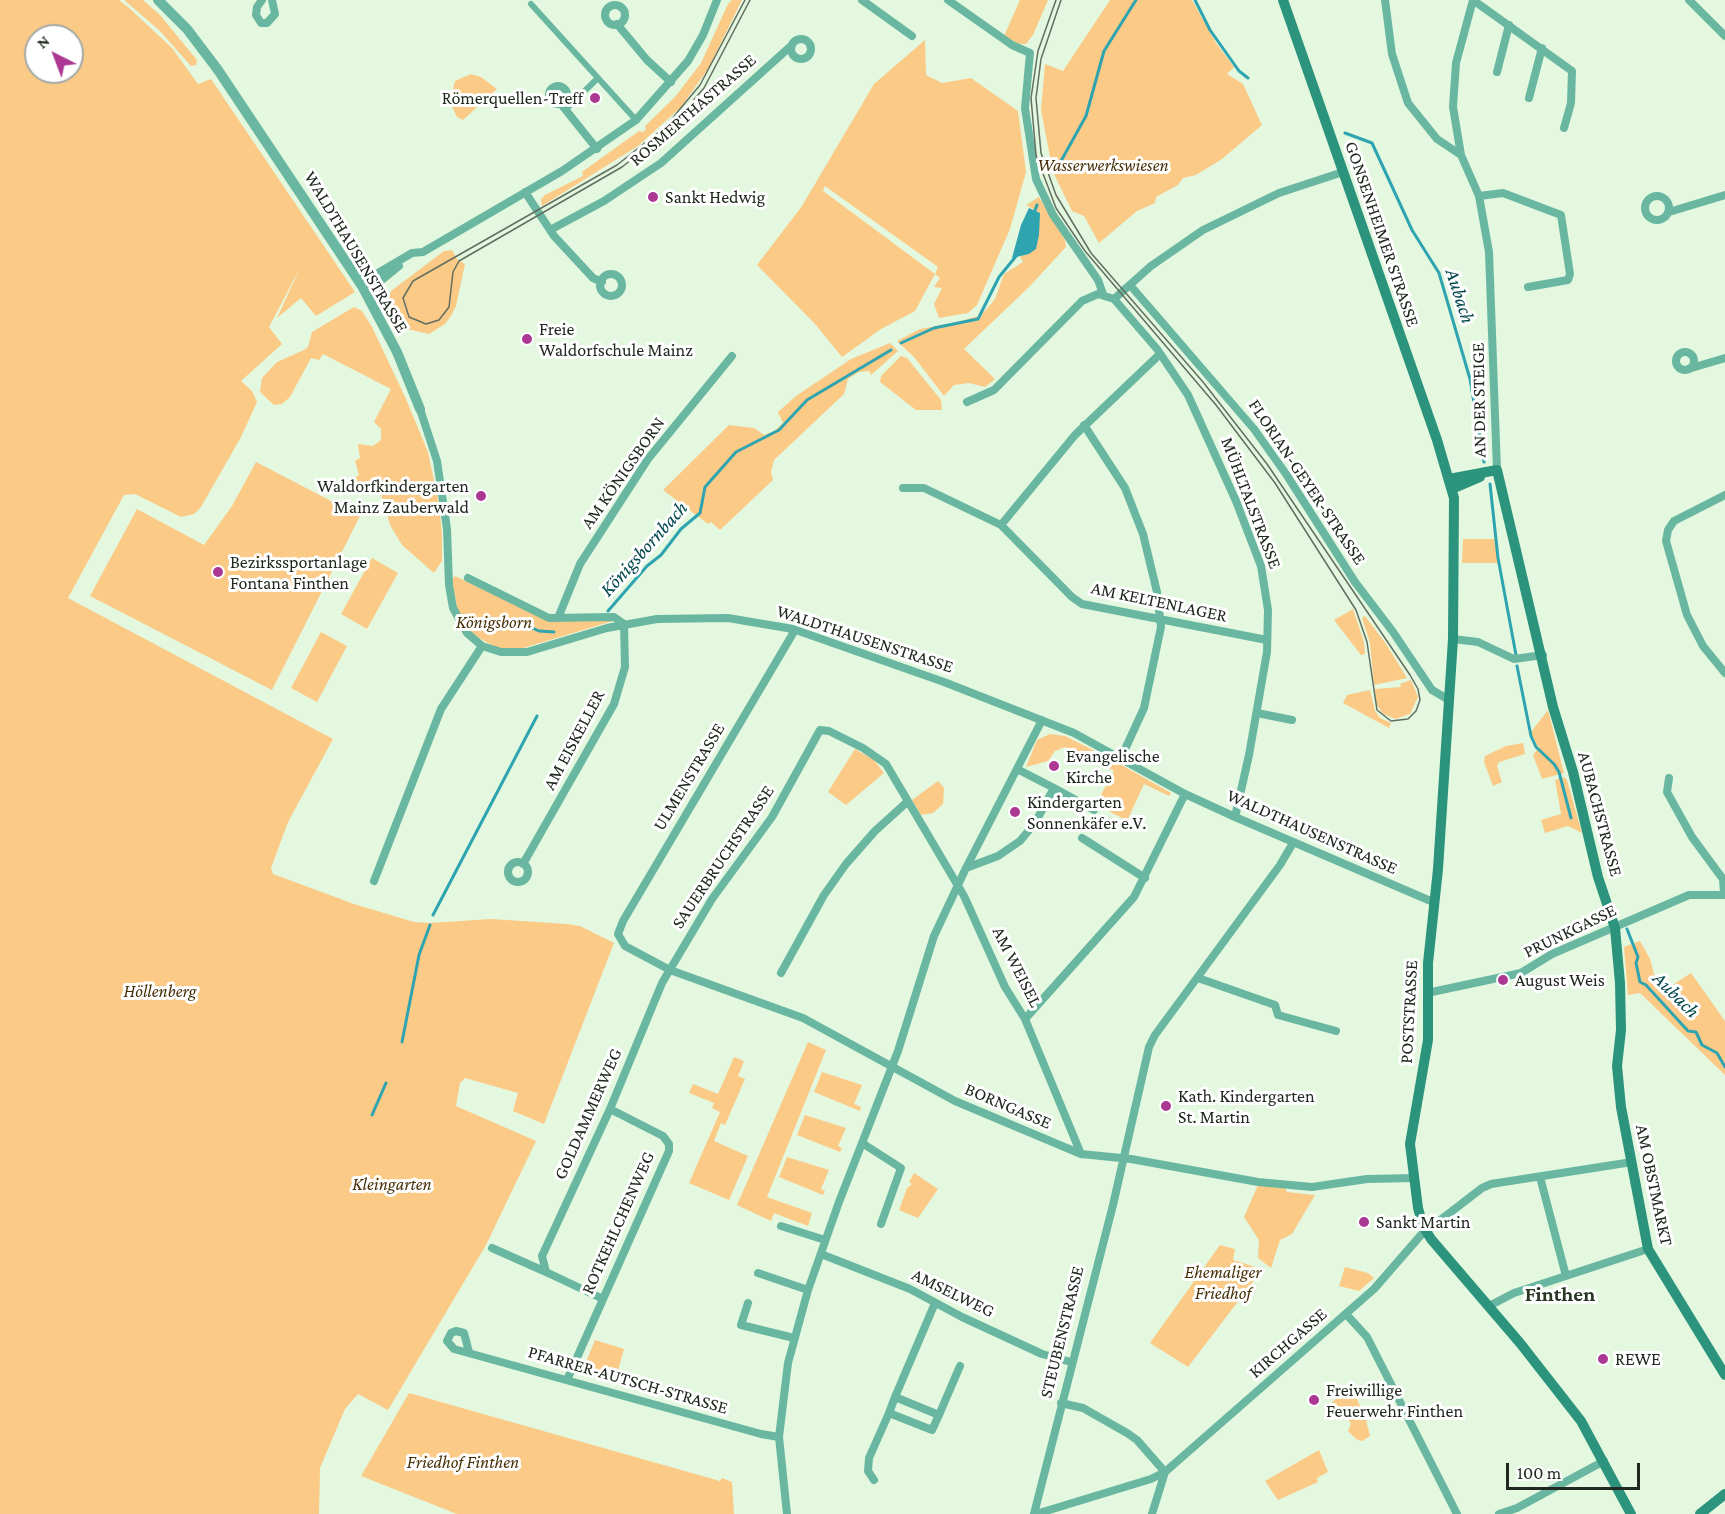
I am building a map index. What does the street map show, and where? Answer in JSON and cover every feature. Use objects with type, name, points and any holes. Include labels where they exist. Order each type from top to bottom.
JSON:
[{"type":"main road","name":"GONSENHEIMER STRASSE","points":[[1283,0],[1450,484]]},
{"type":"main road","name":"AN DER STEIGE","points":[[1450,484],[1497,470]]},
{"type":"main road","name":"AUBACHSTRASSE","points":[[1497,470],[1543,655],[1553,707],[1573,772],[1598,877],[1615,928],[1620,983]]},
{"type":"main road","name":"POSTSTRASSE","points":[[1450,484],[1454,507],[1453,639],[1438,869],[1433,902],[1427,993],[1428,1040],[1410,1144],[1418,1208],[1426,1232],[1581,1421],[1631,1514]]},
{"type":"main road","name":"AM OBSTMARKT","points":[[1620,983],[1621,1049],[1617,1066],[1621,1107],[1648,1249],[1725,1374]]},
{"type":"main road","points":[[1700,1514],[1725,1494]]},
{"type":"street","points":[[262,0],[257,7],[256,15],[261,23],[267,23],[275,14],[272,0]]},
{"type":"street","points":[[357,280],[373,276],[412,253],[423,252],[597,149],[636,120],[671,82],[698,43],[717,0]]},
{"type":"street","points":[[862,0],[912,36]]},
{"type":"street","points":[[948,0],[1012,45],[1030,53],[1024,108],[1036,179],[1053,215],[1098,280],[1103,294]]},
{"type":"street","points":[[1385,0],[1392,54],[1408,103],[1429,131],[1447,148],[1461,155]]},
{"type":"street","points":[[1473,0],[1565,64],[1574,74],[1571,103],[1564,128]]},
{"type":"street","name":"AN DER STEIGE","points":[[1473,0],[1453,86],[1454,118],[1461,155],[1479,196],[1485,223],[1492,288],[1497,470]]},
{"type":"street","points":[[1689,0],[1725,36]]},
{"type":"street","name":"WALDTHAUSENSTRASSE","points":[[159,1],[218,70],[366,293],[397,352],[420,408],[439,473],[447,529],[450,596],[462,626],[482,646],[490,650],[517,653],[624,624],[652,619],[713,617],[762,622],[795,630],[908,669],[1074,733],[1185,794],[1293,843],[1433,902]]},
{"type":"street","points":[[531,4],[636,120]]},
{"type":"street","points":[[617,24],[647,60],[671,82]]},
{"type":"street","points":[[1497,72],[1509,25]]},
{"type":"street","name":"ROSMERTHASTRASSE","points":[[550,230],[604,201],[661,163],[792,45]]},
{"type":"street","points":[[1529,98],[1542,48]]},
{"type":"street","points":[[597,149],[563,107],[598,78]]},
{"type":"street","points":[[967,402],[993,390],[1082,301],[1090,296],[1103,294],[1114,299],[1171,251],[1231,214],[1279,193],[1343,172]]},
{"type":"street","points":[[525,192],[550,230],[593,278],[602,282]]},
{"type":"street","points":[[1479,196],[1503,193],[1561,214],[1570,274],[1568,280],[1528,287]]},
{"type":"street","points":[[1669,212],[1725,195]]},
{"type":"street","points":[[366,293],[412,253]]},
{"type":"street","name":"FLORIAN-GEYER-STRASSE","points":[[1130,285],[1254,429],[1286,474],[1355,582],[1394,632],[1432,690],[1449,700]]},
{"type":"street","name":"MÜHLTALSTRASSE","points":[[1114,299],[1160,354],[1188,394],[1236,501],[1257,555],[1267,600],[1267,640],[1257,713],[1234,817]]},
{"type":"street","points":[[1000,525],[1084,425],[1160,354]]},
{"type":"street","name":"AM KÖNIGSBORN","points":[[558,618],[580,564],[646,462],[732,357]]},
{"type":"street","points":[[1688,370],[1725,358]]},
{"type":"street","points":[[1084,425],[1125,488],[1143,534],[1157,592],[1161,629],[1150,687],[1138,724],[1121,758]]},
{"type":"street","name":"AM KELTENLAGER","points":[[903,488],[924,488],[1000,525],[1077,601],[1088,606],[1267,640]]},
{"type":"street","points":[[1725,495],[1674,521],[1668,530],[1666,540],[1687,615],[1703,646],[1725,673]]},
{"type":"street","points":[[468,578],[539,614],[558,618],[614,617],[624,624]]},
{"type":"street","name":"AM EISKELLER","points":[[523,864],[614,704],[625,667],[624,624]]},
{"type":"street","name":"ULMENSTRASSE","points":[[622,942],[618,934],[623,921],[795,630]]},
{"type":"street","points":[[1453,639],[1478,642],[1514,659],[1543,655]]},
{"type":"street","points":[[374,881],[441,709],[482,646]]},
{"type":"street","points":[[1257,713],[1292,720]]},
{"type":"street","points":[[787,1514],[779,1437],[794,1338],[808,1290],[892,1066],[925,961],[957,885],[1042,720]]},
{"type":"street","name":"AM WEISEL","points":[[820,730],[838,735],[881,759],[957,885],[1005,987],[1025,1019],[1081,1154]]},
{"type":"street","name":"SAUERBRUCHSTRASSE","points":[[670,970],[712,899],[772,817],[820,730]]},
{"type":"street","points":[[1017,769],[1094,810]]},
{"type":"street","name":"PRUNKGASSE","points":[[1427,993],[1521,973],[1552,954],[1689,895],[1725,895],[1723,879],[1692,837],[1667,792],[1669,778]]},
{"type":"street","points":[[966,868],[998,856],[1020,841],[1035,823],[1054,788]]},
{"type":"street","points":[[1025,1019],[1120,915],[1145,878],[1185,794]]},
{"type":"street","points":[[781,973],[824,895],[846,864],[875,831],[906,803]]},
{"type":"street","points":[[1082,838],[1145,878]]},
{"type":"street","name":"STEUBENSTRASSE","points":[[1035,1514],[1149,1047],[1280,865],[1293,843]]},
{"type":"street","name":"BORNGASSE","points":[[622,942],[670,970],[803,1018],[988,1117],[1081,1154],[1123,1158],[1258,1182],[1312,1186],[1367,1179],[1414,1178]]},
{"type":"street","name":"GOLDAMMERWEG","points":[[546,1272],[542,1256],[610,1109],[662,983],[670,970]]},
{"type":"street","points":[[1198,978],[1275,1005],[1278,1016],[1336,1031]]},
{"type":"street","name":"ROTKEHLCHENWEG","points":[[567,1380],[669,1147],[663,1136],[610,1109]]},
{"type":"street","points":[[862,1143],[901,1168],[881,1224]]},
{"type":"street","name":"KIRCHGASSE","points":[[1165,1472],[1346,1314],[1389,1274],[1426,1232],[1482,1188],[1491,1184],[1632,1162]]},
{"type":"street","points":[[1540,1177],[1566,1276]]},
{"type":"street","points":[[781,1226],[825,1240]]},
{"type":"street","points":[[492,1248],[601,1298]]},
{"type":"street","points":[[1489,1306],[1505,1296],[1648,1249]]},
{"type":"street","name":"AMSELWEG","points":[[821,1254],[910,1289],[1042,1354],[1071,1362]]},
{"type":"street","points":[[758,1273],[808,1290]]},
{"type":"street","points":[[748,1303],[741,1325],[794,1338]]},
{"type":"street","points":[[874,1480],[868,1471],[869,1458],[935,1303]]},
{"type":"street","points":[[1346,1314],[1367,1337],[1457,1514]]},
{"type":"street","name":"PFARRER-AUTSCH-STRASSE","points":[[469,1352],[779,1437]]},
{"type":"street","points":[[889,1413],[932,1430],[960,1366]]},
{"type":"street","points":[[895,1397],[939,1416]]},
{"type":"street","points":[[1061,1403],[1083,1408],[1127,1433],[1137,1440],[1165,1472]]},
{"type":"street","points":[[1498,1514],[1512,1512],[1604,1461]]},
{"type":"street","points":[[1035,1514],[1151,1479],[1165,1472]]},
{"type":"street","points":[[1152,1514],[1165,1472]]},
{"type":"green space","name":"Höllenberg","points":[[0,0],[119,0],[128,7],[172,48],[198,84],[211,79],[355,292],[316,316],[301,298],[277,318],[300,268],[269,327],[282,344],[241,381],[252,391],[257,402],[241,437],[201,507],[194,514],[181,517],[135,494],[124,495],[68,598],[333,739],[288,822],[271,868],[273,874],[354,904],[414,922],[491,919],[567,924],[580,926],[614,943],[544,1124],[513,1111],[518,1093],[465,1078],[460,1083],[456,1106],[536,1141],[486,1245],[388,1410],[358,1394],[345,1409],[320,1468],[319,1514],[0,1514]]},
{"type":"green space","points":[[124,0],[143,0],[160,15],[197,60],[196,65],[191,66],[159,30]]},
{"type":"green space","points":[[732,0],[742,0],[708,69],[681,107],[638,146],[542,206],[541,199],[545,195],[583,176],[582,172],[639,131],[643,132],[646,129],[645,126],[675,97],[701,63],[728,4]]},
{"type":"green space","points":[[1020,0],[1048,0],[1033,35],[1026,44],[1019,44],[1004,36]]},
{"type":"green space","name":"Wasserwerkswiesen","points":[[1110,0],[1192,0],[1216,43],[1234,67],[1227,74],[1243,84],[1262,125],[1222,159],[1196,175],[1183,178],[1178,185],[1156,197],[1155,203],[1137,211],[1099,243],[1084,216],[1072,211],[1049,164],[1051,162],[1041,110],[1045,64],[1063,71]]},
{"type":"green space","points":[[925,40],[926,75],[942,83],[971,78],[1018,111],[1026,172],[1010,229],[977,305],[968,313],[939,318],[934,304],[942,288],[934,287],[940,278],[935,274],[915,311],[881,329],[842,357],[816,325],[757,265],[802,206],[874,84]],"holes":[[[825,186],[938,267],[935,274],[823,191]]]},
{"type":"green space","points":[[471,74],[481,77],[497,89],[463,120],[457,117],[451,104],[451,96],[455,81]]},
{"type":"green space","points":[[1039,197],[1065,240],[1066,247],[1029,287],[964,349],[995,379],[985,387],[969,383],[954,385],[944,396],[914,357],[897,341],[920,329],[978,316],[986,310],[995,299],[1004,274],[1023,262],[1020,256],[1029,254],[1035,210],[1026,205]]},
{"type":"green space","points":[[452,250],[457,259],[465,264],[456,306],[451,316],[445,324],[429,334],[403,328],[388,301],[391,291],[444,251]]},
{"type":"green space","points":[[354,307],[362,311],[372,327],[428,452],[439,504],[442,534],[442,561],[434,573],[402,545],[390,525],[380,491],[355,487],[353,478],[359,475],[355,461],[360,458],[358,444],[373,446],[381,440],[381,429],[374,422],[391,389],[323,354],[319,360],[311,358],[290,397],[282,404],[274,405],[260,392],[262,378],[277,362],[304,350],[308,347],[312,332]]},
{"type":"green space","points":[[890,343],[898,351],[871,375],[869,371],[859,372],[848,379],[844,394],[774,460],[771,472],[773,480],[720,530],[711,522],[708,524],[663,490],[729,425],[754,428],[764,435],[774,431],[783,423],[778,412],[796,396],[851,359]]},
{"type":"green space","points":[[901,356],[907,358],[941,400],[942,410],[916,410],[880,382],[881,376]]},
{"type":"green space","name":"Bezirkssportanlage Fontana Finthen","points":[[256,462],[360,516],[272,690],[90,596],[137,509],[204,545],[232,506]]},
{"type":"green space","points":[[1463,539],[1496,539],[1498,563],[1462,563]]},
{"type":"green space","points":[[372,558],[398,573],[367,629],[341,614]]},
{"type":"green space","name":"Königsborn","points":[[455,576],[548,620],[613,621],[520,649],[497,648],[472,634],[458,613],[452,579]]},
{"type":"green space","points":[[1353,609],[1364,642],[1365,654],[1361,655],[1334,620]]},
{"type":"green space","points":[[1365,616],[1407,678],[1374,685],[1370,643],[1362,618]]},
{"type":"green space","points":[[321,632],[347,646],[317,702],[291,688]]},
{"type":"green space","points":[[1411,680],[1418,697],[1410,714],[1395,719],[1382,713],[1376,703],[1375,689],[1401,687],[1400,684]]},
{"type":"green space","points":[[1370,690],[1375,711],[1380,718],[1391,723],[1389,728],[1343,703],[1347,695]]},
{"type":"green space","points":[[1548,710],[1564,773],[1542,779],[1533,755],[1541,745],[1538,747],[1531,732]]},
{"type":"green space","points":[[1050,734],[1065,736],[1095,751],[1086,751],[1075,759],[1068,756],[1069,749],[1065,747],[1055,751],[1048,761],[1026,767],[1037,740]]},
{"type":"green space","points":[[1523,743],[1525,754],[1499,762],[1497,766],[1502,782],[1493,786],[1484,762],[1485,756],[1506,746]]},
{"type":"green space","points":[[855,749],[874,760],[884,773],[846,805],[828,792]]},
{"type":"green space","points":[[1097,751],[1171,793],[1169,796],[1144,784],[1127,821],[1096,804],[1114,771],[1085,754]]},
{"type":"green space","points":[[1564,777],[1567,780],[1582,833],[1568,826],[1545,833],[1541,820],[1561,814],[1555,780]]},
{"type":"green space","points":[[938,781],[944,788],[943,804],[933,813],[921,815],[912,800]]},
{"type":"green space","points":[[1640,941],[1650,959],[1656,981],[1665,990],[1691,973],[1725,1021],[1725,1075],[1640,993],[1628,995],[1624,947]]},
{"type":"green space","points":[[808,1042],[826,1050],[767,1197],[812,1213],[808,1226],[774,1213],[771,1221],[737,1205]]},
{"type":"green space","points":[[734,1057],[744,1061],[738,1076],[745,1079],[725,1125],[721,1123],[714,1141],[748,1156],[729,1200],[689,1183],[720,1112],[712,1108],[714,1103],[689,1093],[693,1084],[718,1094]]},
{"type":"green space","points":[[822,1072],[862,1085],[854,1104],[861,1107],[860,1111],[814,1092]]},
{"type":"green space","points":[[805,1115],[846,1128],[838,1146],[842,1148],[840,1152],[797,1135]]},
{"type":"green space","points":[[787,1157],[829,1170],[821,1189],[825,1191],[823,1195],[779,1177]]},
{"type":"green space","points":[[914,1173],[938,1189],[918,1218],[899,1210],[907,1188],[912,1184],[909,1182]]},
{"type":"green space","points":[[1258,1185],[1284,1186],[1287,1192],[1315,1195],[1292,1234],[1280,1240],[1271,1268],[1258,1258],[1259,1240],[1244,1217]]},
{"type":"green space","name":"Ehemaliger Friedhof","points":[[1220,1245],[1235,1249],[1233,1260],[1259,1268],[1259,1274],[1188,1367],[1150,1343]]},
{"type":"green space","points":[[1345,1267],[1368,1273],[1374,1278],[1359,1291],[1339,1286]]},
{"type":"green space","points":[[595,1340],[624,1349],[615,1381],[582,1372]]},
{"type":"green space","points":[[1349,1388],[1353,1390],[1370,1436],[1362,1441],[1356,1439],[1348,1431],[1351,1424],[1343,1411],[1328,1413],[1324,1409]]},
{"type":"green space","name":"Friedhof Finthen","points":[[409,1393],[720,1481],[722,1478],[732,1482],[734,1514],[457,1514],[361,1476]]},
{"type":"green space","points":[[1319,1450],[1328,1472],[1317,1478],[1318,1482],[1278,1500],[1265,1481]]},
{"type":"water","points":[[1029,208],[1040,213],[1036,249],[1029,254],[1012,258],[1021,225]]},
{"type":"waterway","name":"Königsbornbach","points":[[1056,170],[1086,116],[1104,51],[1136,0]]},
{"type":"waterway","name":"Aubach","points":[[1195,0],[1210,30],[1239,71],[1248,78]]},
{"type":"waterway","name":"Aubach","points":[[1345,133],[1372,143],[1412,230],[1439,273],[1470,379],[1484,462]]},
{"type":"waterway","name":"Königsbornbach","points":[[1034,213],[1037,205]]},
{"type":"waterway","name":"Königsbornbach","points":[[901,343],[934,328],[978,319],[999,277],[1017,255]]},
{"type":"waterway","name":"Königsbornbach","points":[[608,611],[647,566],[661,555],[681,529],[700,513],[705,487],[736,452],[779,430],[807,400],[891,350]]},
{"type":"waterway","name":"Aubach","points":[[1490,484],[1498,558],[1516,655]]},
{"type":"waterway","name":"Königsbornbach","points":[[491,618],[501,629],[517,621],[539,631],[554,632]]},
{"type":"waterway","name":"Aubach","points":[[1517,666],[1531,736],[1536,747],[1559,772],[1571,818]]},
{"type":"waterway","name":"Königsbornbach","points":[[433,915],[537,716]]},
{"type":"waterway","name":"Königsbornbach","points":[[402,1042],[419,955],[430,925]]},
{"type":"waterway","name":"Aubach","points":[[1627,929],[1638,957],[1636,963],[1640,982],[1646,985],[1688,1031],[1696,1032],[1702,1045],[1717,1053],[1725,1067]]},
{"type":"waterway","name":"Königsbornbach","points":[[372,1115],[386,1083]]},
{"type":"tram line","points":[[745,0],[700,85],[665,127],[617,165],[413,281],[403,298],[409,317],[426,324],[439,320],[449,307],[453,272],[459,261],[622,167],[665,133],[704,88],[750,0]]},
{"type":"tram line","points":[[1056,0],[1038,51],[1031,98],[1036,155],[1056,208],[1085,251],[1216,405],[1275,483],[1356,610],[1367,642],[1377,710],[1391,721],[1408,719],[1416,711],[1420,700],[1418,689],[1410,675],[1267,464],[1203,382],[1091,253],[1056,195],[1041,153],[1036,98],[1041,59],[1061,0]]},
{"type":"place","name":"Römerquellen-Treff","points":[[595,98]]},
{"type":"place","name":"Sankt Hedwig","points":[[653,197]]},
{"type":"place","name":"Freie Waldorfschule Mainz","points":[[527,339]]},
{"type":"place","name":"Waldorfkindergarten Mainz Zauberwald","points":[[481,496]]},
{"type":"place","name":"Bezirkssportanlage Fontana Finthen","points":[[218,572]]},
{"type":"place","name":"Evangelische Kirche","points":[[1054,766]]},
{"type":"place","name":"Kindergarten Sonnenkäfer e.V.","points":[[1015,812]]},
{"type":"place","name":"August Weis","points":[[1503,980]]},
{"type":"place","name":"Kath. Kindergarten St. Martin","points":[[1166,1106]]},
{"type":"place","name":"Sankt Martin","points":[[1364,1222]]},
{"type":"place","name":"REWE","points":[[1603,1359]]},
{"type":"place","name":"Freiwillige Feuerwehr Finthen","points":[[1314,1400]]},
{"type":"district","name":"Finthen","points":[[1560,1295]]},
{"type":"park label","name":"Kleingarten","points":[[392,1184]]}]
